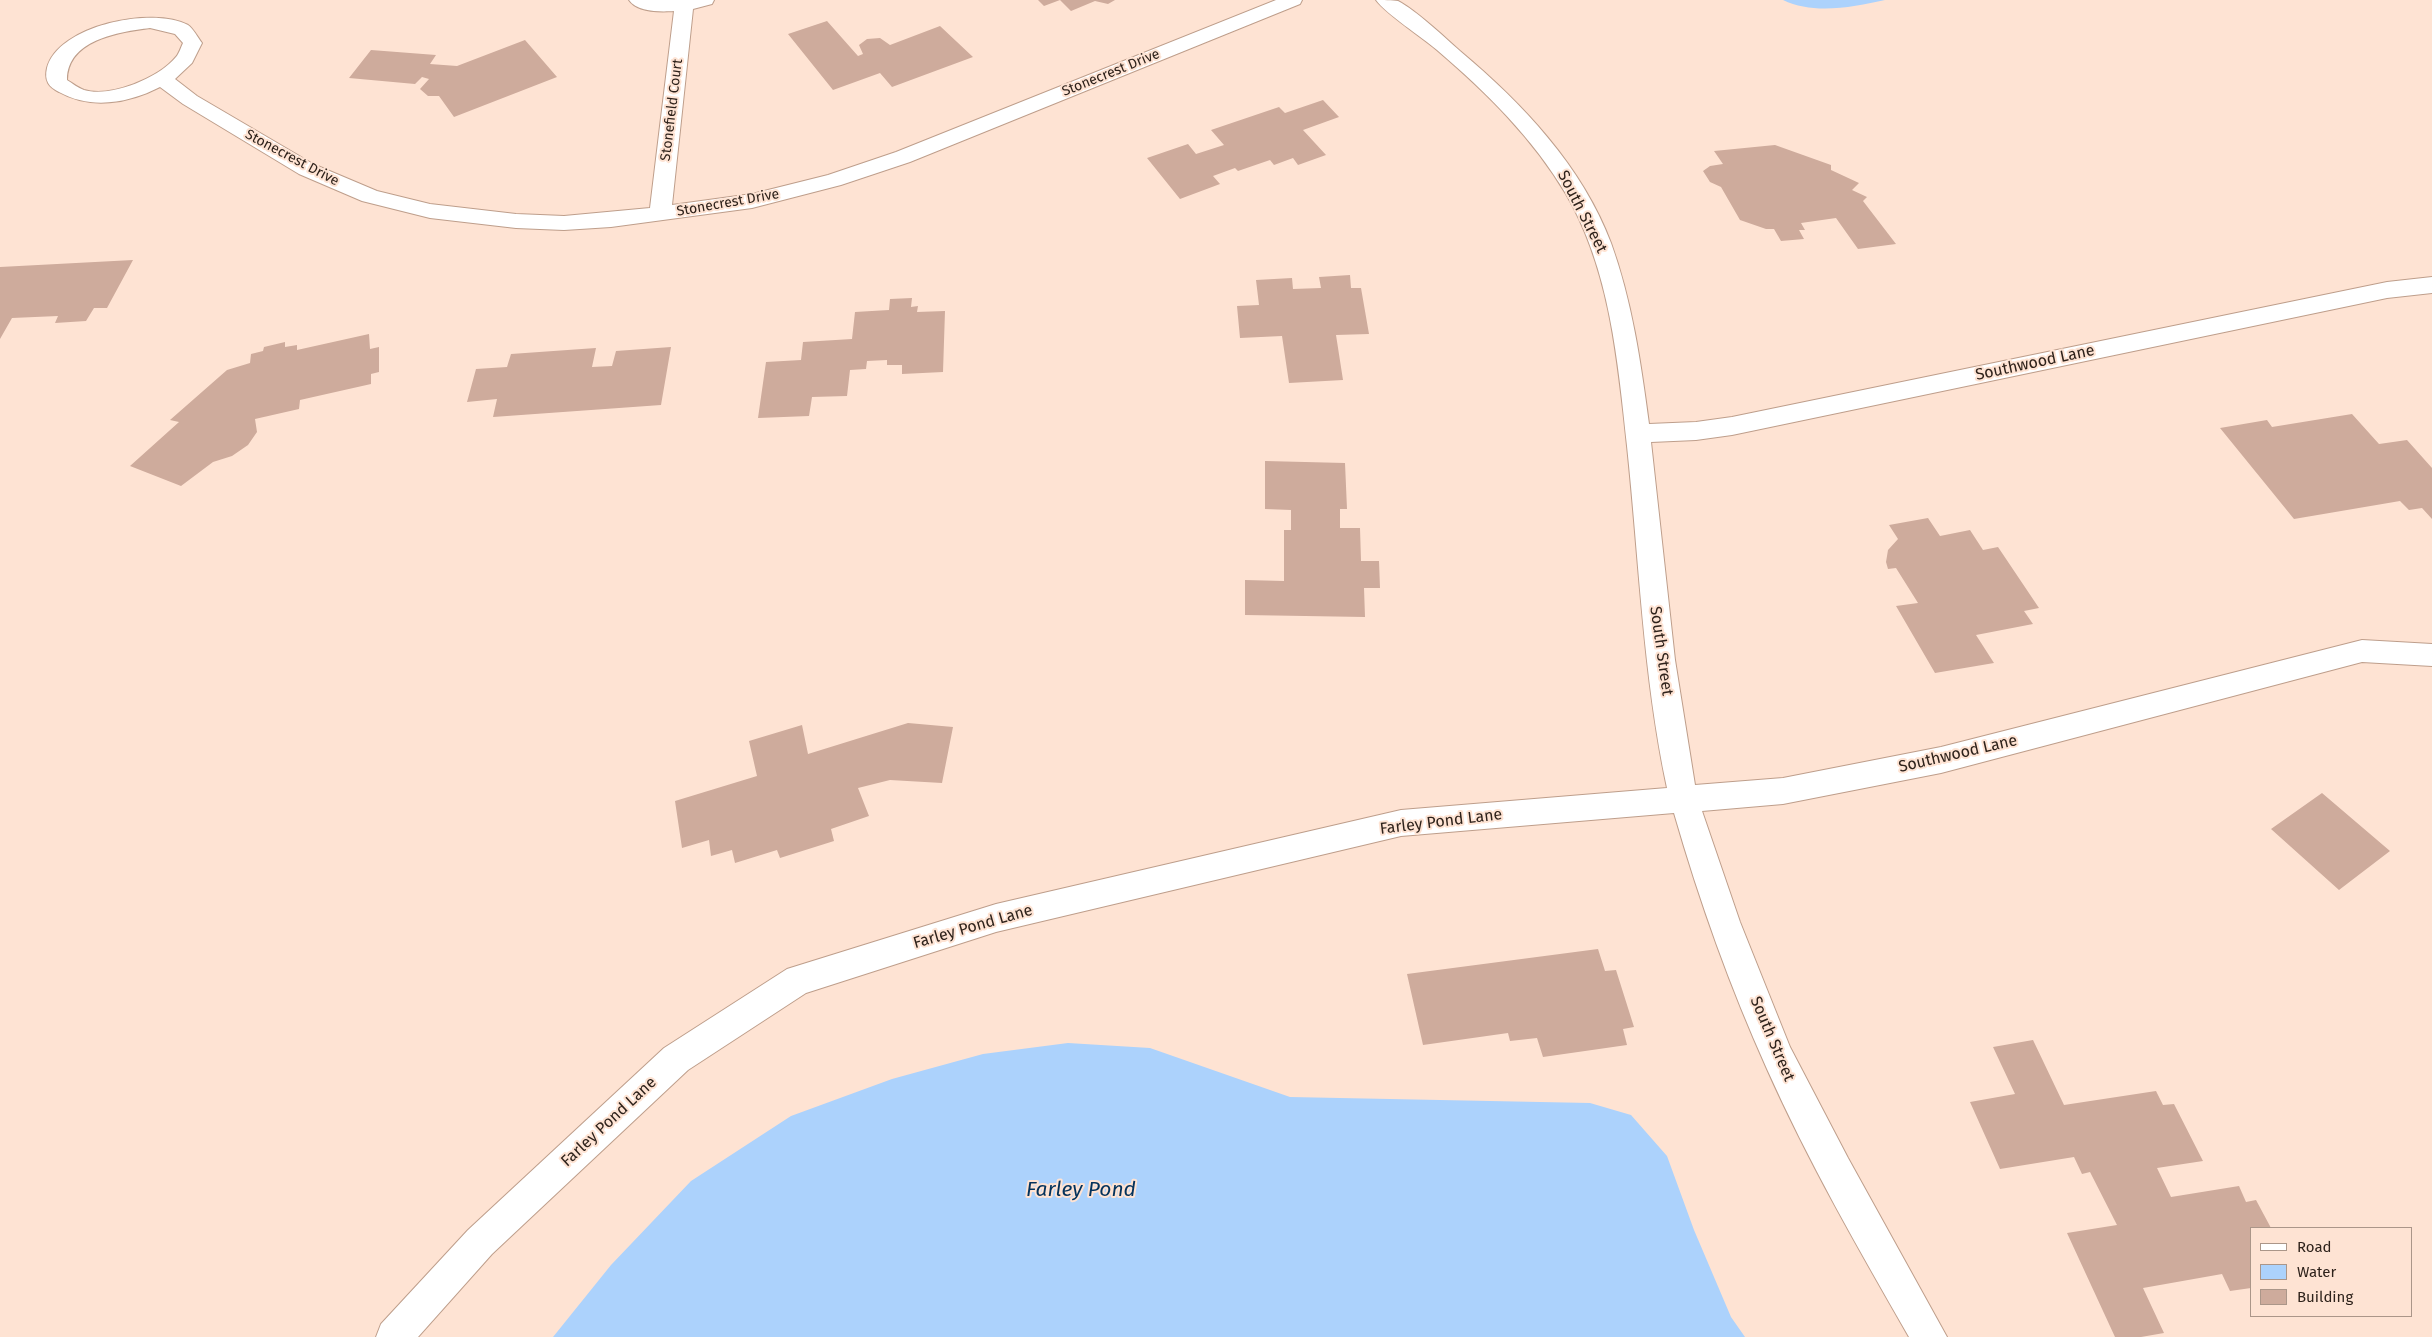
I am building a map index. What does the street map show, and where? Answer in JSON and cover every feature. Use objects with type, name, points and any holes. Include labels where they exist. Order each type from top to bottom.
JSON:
[{"type":"street","points":[[638,0],[661,6],[684,6],[705,0]]},
{"type":"street","name":"Stonecrest Drive","points":[[163,79],[190,100],[306,169],[347,188],[394,204],[430,211],[516,221],[564,223],[660,214],[752,202],[834,180],[903,157],[1292,0]]},
{"type":"street","name":"South Street","points":[[1385,0],[1437,39],[1476,72],[1507,104],[1557,164],[1578,197],[1604,253],[1622,321],[1638,434],[1658,635],[1684,798],[1728,931],[1781,1064],[1850,1199],[1929,1337]]},
{"type":"street","name":"Stonefield Court","points":[[660,214],[684,6]]},
{"type":"street","points":[[150,22],[179,27],[188,33],[192,40],[192,51],[186,61],[163,79],[130,93],[84,97],[63,89],[58,83],[55,73],[66,54],[88,38],[120,26],[150,22]]},
{"type":"street","name":"Southwood Lane","points":[[1638,434],[1726,427],[2387,290],[2432,285]]},
{"type":"street","name":"Southwood Lane","points":[[1684,798],[1782,791],[1941,760],[2362,651],[2432,655]]},
{"type":"street","name":"Farley Pond Lane","points":[[394,1337],[480,1242],[676,1059],[798,980],[996,918],[1402,823],[1684,798]]},
{"type":"water","points":[[1783,0],[1885,0],[1847,7],[1820,8],[1795,5]]},
{"type":"water","name":"Farley Pond","points":[[1068,1043],[1150,1048],[1290,1097],[1590,1103],[1631,1115],[1667,1156],[1694,1230],[1731,1317],[1745,1337],[553,1337],[611,1265],[691,1181],[791,1116],[892,1079],[983,1054]]},
{"type":"building","points":[[1038,0],[1060,0],[1044,6]]},
{"type":"building","points":[[1060,0],[1115,0],[1108,4],[1095,1],[1071,11]]},
{"type":"building","points":[[827,21],[858,56],[863,54],[859,45],[867,39],[880,38],[890,45],[940,26],[973,57],[892,87],[880,73],[833,90],[788,34]]},
{"type":"building","points":[[525,40],[557,77],[454,117],[439,96],[428,96],[420,89],[429,79],[422,77],[415,84],[349,78],[371,50],[436,55],[430,64],[457,66]]},
{"type":"building","points":[[1323,100],[1339,117],[1303,130],[1326,155],[1298,165],[1293,158],[1274,165],[1270,160],[1238,171],[1235,168],[1213,176],[1220,184],[1180,199],[1147,158],[1188,144],[1196,154],[1224,145],[1211,130],[1279,107],[1285,113]]},
{"type":"building","points":[[1775,145],[1831,165],[1831,170],[1859,183],[1852,190],[1867,197],[1863,201],[1896,244],[1858,249],[1836,218],[1801,223],[1805,230],[1799,230],[1804,239],[1781,241],[1774,229],[1766,229],[1740,220],[1721,187],[1710,182],[1703,171],[1710,166],[1723,164],[1714,151]]},
{"type":"building","points":[[133,260],[107,308],[94,308],[86,321],[55,323],[58,316],[12,318],[0,339],[0,267]]},
{"type":"building","points":[[1350,275],[1351,288],[1361,288],[1369,334],[1336,335],[1343,380],[1289,383],[1282,336],[1240,338],[1237,306],[1259,305],[1256,280],[1292,278],[1293,289],[1321,288],[1319,277]]},
{"type":"building","points":[[912,298],[911,307],[918,306],[917,312],[945,311],[943,372],[902,374],[902,365],[887,365],[887,360],[867,361],[866,369],[850,370],[847,396],[812,397],[809,416],[758,418],[766,362],[801,360],[803,342],[852,339],[855,312],[889,310],[890,299]]},
{"type":"building","points":[[369,334],[370,349],[379,347],[379,372],[371,374],[371,384],[300,400],[299,409],[255,419],[257,432],[248,445],[232,456],[213,462],[181,486],[130,466],[179,422],[170,420],[227,370],[250,363],[251,354],[263,351],[264,347],[285,342],[285,347],[297,345],[297,350]]},
{"type":"building","points":[[671,347],[661,405],[493,417],[497,399],[467,402],[476,369],[507,367],[511,354],[596,348],[592,367],[612,366],[616,351]]},
{"type":"building","points":[[2352,414],[2379,444],[2407,440],[2432,468],[2432,519],[2422,508],[2409,510],[2400,501],[2294,519],[2220,428],[2267,420],[2272,427]]},
{"type":"building","points":[[1265,461],[1345,463],[1347,509],[1340,509],[1340,528],[1360,528],[1361,561],[1379,561],[1380,588],[1364,588],[1365,617],[1245,615],[1245,580],[1284,581],[1284,530],[1291,530],[1291,510],[1265,509]]},
{"type":"building","points":[[1928,518],[1940,536],[1970,530],[1983,550],[1998,547],[2039,608],[2024,611],[2033,624],[1976,635],[1994,663],[1935,673],[1896,606],[1918,603],[1896,568],[1888,569],[1886,562],[1888,550],[1898,539],[1889,525]]},
{"type":"building","points":[[908,723],[953,727],[942,783],[890,780],[858,788],[869,816],[831,829],[834,841],[780,858],[777,850],[735,863],[732,850],[711,856],[709,840],[682,848],[675,801],[757,776],[749,741],[802,725],[808,754]]},
{"type":"building","points":[[2322,793],[2390,851],[2339,890],[2271,829]]},
{"type":"building","points":[[1598,949],[1605,971],[1616,970],[1634,1027],[1623,1029],[1627,1045],[1543,1057],[1537,1038],[1510,1041],[1508,1033],[1423,1045],[1407,974]]},
{"type":"building","points":[[2033,1040],[2064,1105],[2156,1091],[2163,1105],[2174,1104],[2203,1161],[2157,1168],[2171,1197],[2239,1186],[2246,1202],[2256,1200],[2270,1227],[2250,1227],[2250,1288],[2230,1291],[2222,1274],[2143,1288],[2164,1333],[2141,1337],[2115,1337],[2067,1233],[2117,1225],[2090,1172],[2082,1174],[2074,1157],[2000,1169],[1970,1102],[2015,1094],[1993,1047]]}]
